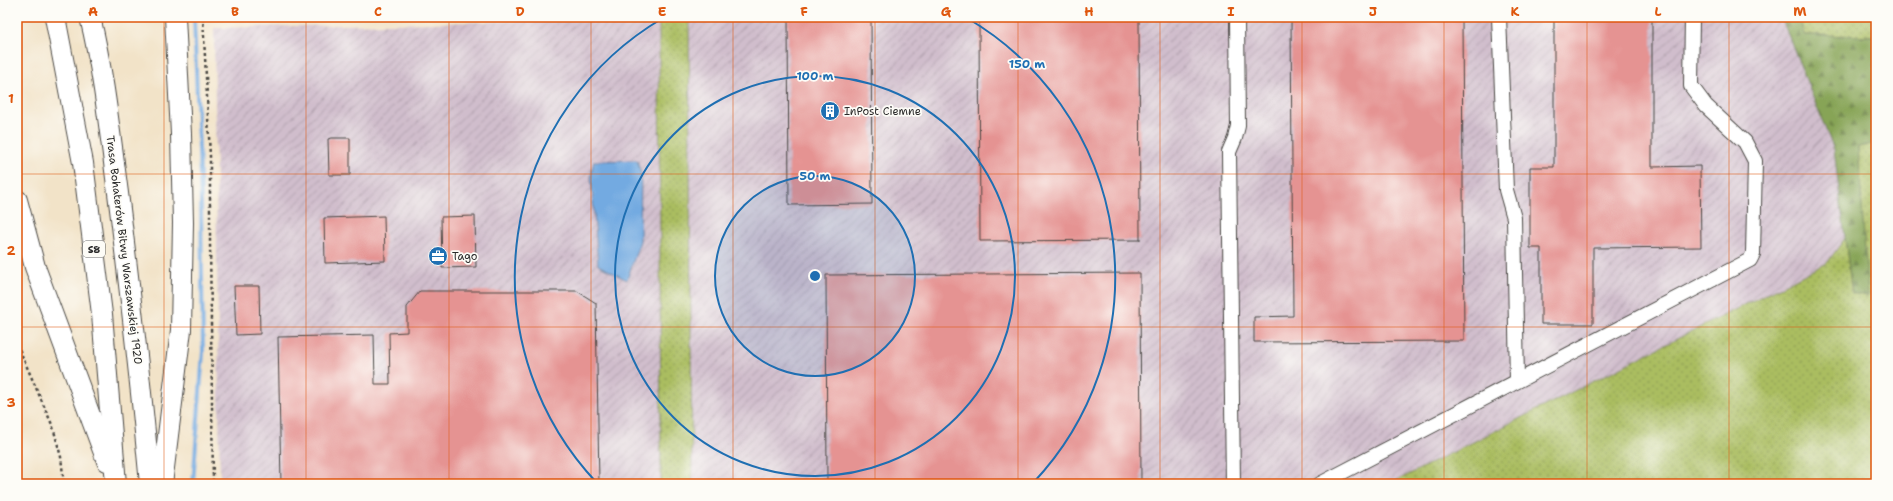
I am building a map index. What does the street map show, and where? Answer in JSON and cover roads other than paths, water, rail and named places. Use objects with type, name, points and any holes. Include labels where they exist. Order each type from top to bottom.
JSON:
[{"type":"highway","name":"S8","points":[[55,17],[83,163],[102,314],[115,484]]},
{"type":"highway","name":"Trasa Bohaterów Bitwy Warszawskiej 1920","points":[[90,17],[97,46],[112,152],[132,308],[150,484]]},
{"type":"highway","points":[[162,484],[181,330],[183,223],[181,134],[175,17]]},
{"type":"highway","points":[[17,200],[35,267],[115,484]]},
{"type":"lane","points":[[1233,484],[1229,152],[1238,126],[1237,17]]},
{"type":"lane","points":[[1499,17],[1506,190],[1514,218],[1517,381]]},
{"type":"lane","points":[[1320,484],[1750,260],[1753,254],[1755,161],[1745,142],[1706,106],[1691,86],[1692,17]]},
{"type":"water","points":[[637,160],[641,174],[640,241],[627,280],[598,265],[591,175],[594,161]]},
{"type":"waterway","points":[[193,484],[203,352],[201,202],[194,17]]},
{"type":"place","name":"InPost Ciemne","points":[[830,111]]},
{"type":"place","name":"Tago","points":[[438,256]]}]
